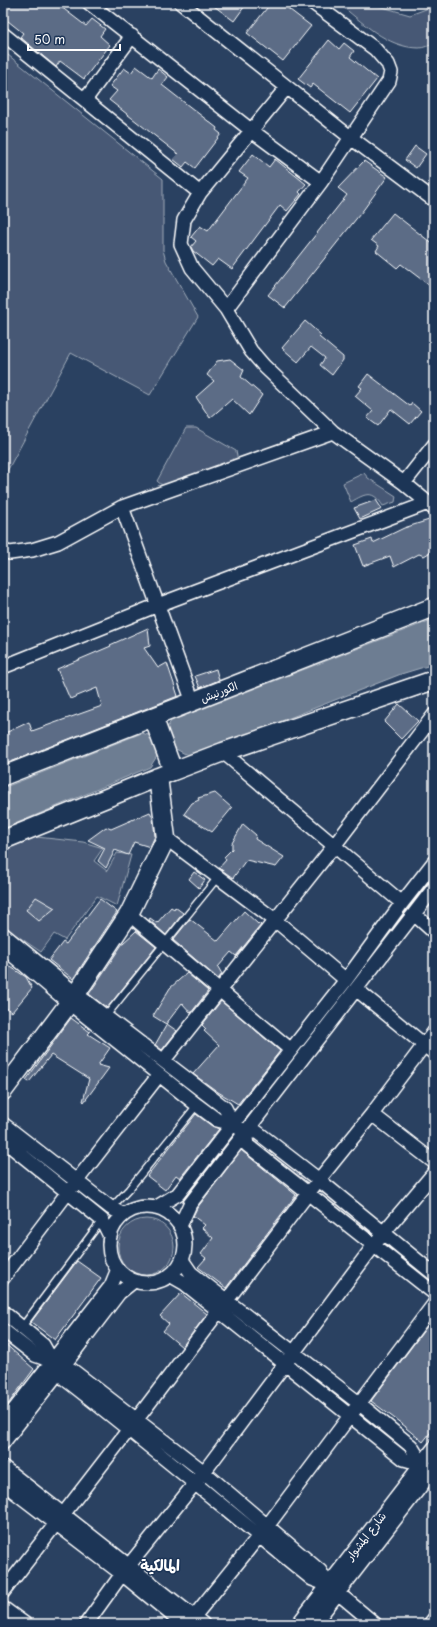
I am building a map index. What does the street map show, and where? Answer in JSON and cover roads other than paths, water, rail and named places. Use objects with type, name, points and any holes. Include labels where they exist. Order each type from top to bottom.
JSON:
[{"type":"main road","name":"الكورنيش","points":[[3,776],[154,722],[193,702],[434,607]]},
{"type":"main road","points":[[3,840],[167,770],[434,680]]},
{"type":"main road","points":[[3,1091],[72,998],[129,914],[166,838],[167,770],[154,722]]},
{"type":"street","points":[[89,3],[252,131],[321,182]]},
{"type":"street","points":[[181,3],[350,137],[434,200]]},
{"type":"street","points":[[226,309],[321,182],[350,137],[390,81],[391,72],[388,64],[375,49],[313,3]]},
{"type":"street","points":[[3,34],[200,193]]},
{"type":"street","points":[[85,100],[132,36]]},
{"type":"street","points":[[3,667],[158,605],[431,506],[404,483],[333,432],[251,351],[226,309],[192,268],[181,244],[184,220],[200,193],[287,87]]},
{"type":"street","points":[[3,551],[10,553],[32,550],[58,542],[122,507],[333,432]]},
{"type":"street","points":[[404,483],[434,446]]},
{"type":"street","points":[[122,507],[193,702]]},
{"type":"street","points":[[164,1060],[334,846],[434,715]]},
{"type":"street","points":[[224,752],[402,903]]},
{"type":"street","points":[[166,838],[275,920],[346,980]]},
{"type":"street","points":[[155,1208],[178,1194],[346,980],[434,862]]},
{"type":"street","points":[[180,1226],[190,1204],[434,888]]},
{"type":"street","points":[[129,914],[292,1050]]},
{"type":"street","points":[[414,914],[434,932]]},
{"type":"street","points":[[3,934],[72,998],[159,1075],[197,1105],[217,1120],[233,1124],[245,1132],[257,1132],[384,1232],[434,1274]]},
{"type":"street","points":[[3,947],[72,998],[106,1016],[164,1060],[225,1108],[233,1124]]},
{"type":"street","points":[[356,989],[429,1049]]},
{"type":"street","points":[[3,1592],[309,1192],[372,1114],[429,1049],[434,1032]]},
{"type":"street","points":[[3,1278],[76,1181],[159,1075]]},
{"type":"street","points":[[372,1114],[434,1162]]},
{"type":"street","points":[[3,1124],[111,1208],[124,1215]]},
{"type":"street","points":[[245,1132],[247,1145],[309,1192],[434,1293]]},
{"type":"street","points":[[3,1140],[102,1220],[110,1236]]},
{"type":"street","points":[[86,1624],[193,1483],[204,1472],[384,1232],[434,1173]]},
{"type":"street","points":[[141,1208],[155,1208],[165,1212],[180,1226],[184,1237],[185,1249],[182,1260],[177,1269],[159,1281],[147,1283],[134,1281],[125,1276],[118,1269],[110,1254],[110,1236],[116,1223],[124,1215],[141,1208]]},
{"type":"street","points":[[182,1260],[191,1272],[360,1404],[411,1446],[422,1464]]},
{"type":"street","points":[[3,1443],[110,1286],[118,1269]]},
{"type":"street","points":[[170,1275],[184,1283],[404,1459],[422,1464],[433,1472]]},
{"type":"street","points":[[3,1424],[57,1365],[118,1293],[134,1281]]},
{"type":"street","points":[[3,1467],[60,1519],[195,1622],[434,1304]]},
{"type":"street","points":[[3,1312],[43,1345],[65,1379],[204,1472],[268,1525],[320,1571],[328,1585]]},
{"type":"street","points":[[3,1330],[36,1355],[57,1365]]},
{"type":"street","points":[[133,1424],[193,1483],[312,1579],[328,1585],[375,1624]]},
{"type":"street","name":"شارع المشوار","points":[[298,1624],[434,1448]]},
{"type":"street","name":"شارع المشوار","points":[[314,1624],[433,1472]]},
{"type":"street","points":[[3,1482],[60,1519]]},
{"type":"street","points":[[126,1570],[183,1624]]},
{"type":"street","points":[[3,1608],[25,1624]]},
{"type":"street","points":[[430,1624],[434,1619]]},
{"type":"lane","points":[[106,1016],[218,877]]},
{"type":"lane","points":[[111,1208],[129,1189],[197,1105]]},
{"type":"lane","points":[[22,1328],[102,1220]]},
{"type":"district","name":"المالكية","points":[[160,1566]]}]
